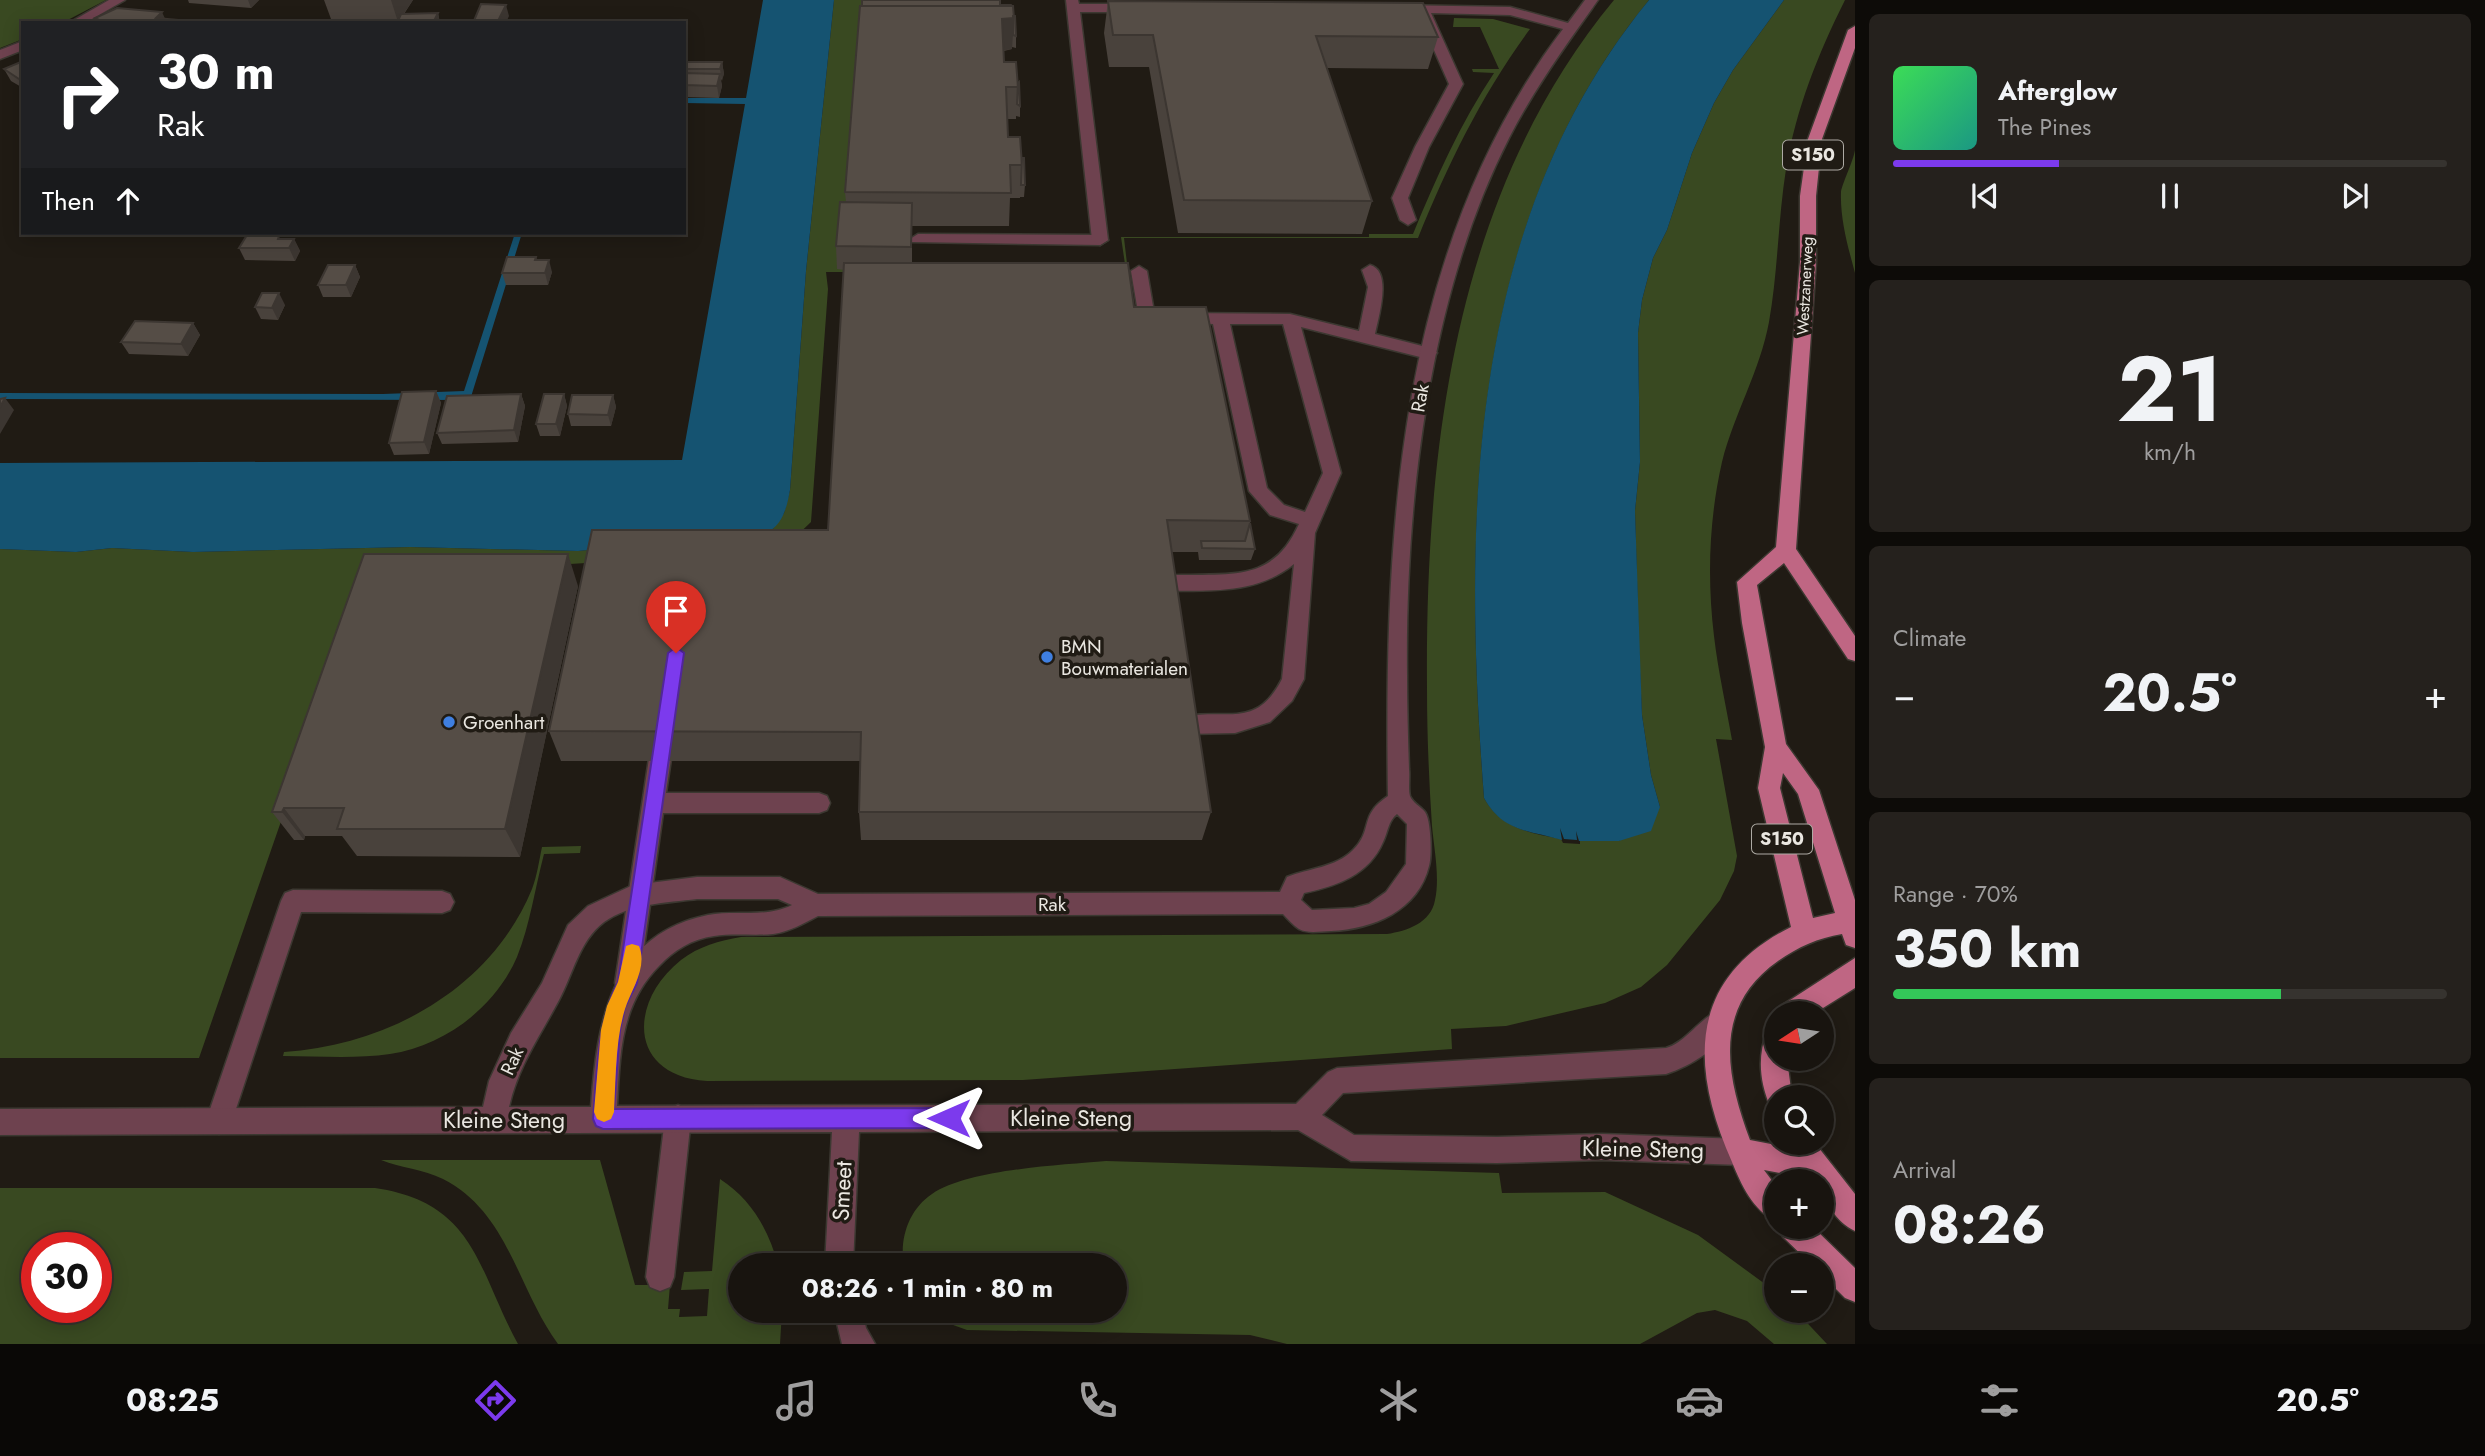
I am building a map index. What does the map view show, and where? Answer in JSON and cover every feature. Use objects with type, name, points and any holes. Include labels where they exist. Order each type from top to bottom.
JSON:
[{"type":"main road","name":"Westzanerweg","points":[[1786,550],[1788,485],[1796,432],[1808,262],[1808,196],[1815,139],[1855,30]]},
{"type":"main road","points":[[1786,550],[1855,653]]},
{"type":"main road","name":"S150","points":[[1786,550],[1747,582],[1752,623],[1776,747],[1769,788],[1804,931]]},
{"type":"main road","name":"S150","points":[[1764,1192],[1741,1152],[1722,1096],[1719,1069],[1720,1022],[1727,1000],[1744,972],[1804,931],[1854,927],[1808,790],[1776,747]]},
{"type":"main road","points":[[1812,1001],[1847,979],[1855,970]]},
{"type":"main road","points":[[1741,1152],[1814,1166]]},
{"type":"main road","points":[[1807,1155],[1855,1217]]},
{"type":"main road","points":[[1805,1239],[1855,1288]]},
{"type":"street","points":[[79,21],[119,0]]},
{"type":"street","name":"Rak","points":[[1399,801],[1397,631],[1403,534],[1414,438],[1428,353],[1451,269],[1478,190],[1524,97],[1569,27],[1592,0]]},
{"type":"street","points":[[918,239],[1100,240],[1073,4],[1143,8]]},
{"type":"street","points":[[1381,9],[1510,11],[1569,27]]},
{"type":"street","points":[[1408,220],[1400,198],[1422,147],[1456,84],[1423,9]]},
{"type":"street","points":[[0,55],[21,46]]},
{"type":"street","points":[[1366,337],[1376,287],[1370,270]]},
{"type":"street","points":[[1139,271],[1147,318]]},
{"type":"street","points":[[1126,318],[1290,319],[1428,353]]},
{"type":"street","points":[[1220,318],[1258,491],[1277,510],[1308,520]]},
{"type":"street","points":[[1164,583],[1229,582],[1269,573],[1297,551],[1308,520],[1332,474],[1290,319]]},
{"type":"street","points":[[1186,725],[1246,722],[1266,715],[1279,705],[1288,693],[1293,679],[1308,520]]},
{"type":"street","points":[[628,983],[654,803],[670,719]]},
{"type":"street","points":[[1399,801],[1418,820],[1420,846],[1415,873],[1394,900],[1375,912],[1354,919],[1307,921],[1288,902],[1295,884],[1326,878],[1353,865],[1372,843],[1377,833],[1380,814],[1399,801]]},
{"type":"street","points":[[654,803],[819,803]]},
{"type":"street","name":"Rak","points":[[493,1120],[502,1080],[520,1042],[551,991],[577,933],[596,914],[614,904],[641,895],[697,888],[780,888],[816,905]]},
{"type":"street","points":[[219,1121],[293,901],[442,902]]},
{"type":"street","name":"Rak","points":[[603,1119],[611,1030],[616,1006],[643,963],[668,942],[696,929],[728,923],[774,923],[816,905],[1288,902]]},
{"type":"street","points":[[1301,1117],[1337,1081],[1666,1061],[1682,1056],[1720,1022]]},
{"type":"street","name":"Smeet","points":[[840,1253],[846,1117]]},
{"type":"street","name":"Kleine Steng","points":[[0,1122],[1301,1117],[1351,1148],[1497,1150],[1602,1147],[1741,1152]]},
{"type":"street","points":[[660,1277],[678,1118]]},
{"type":"street","points":[[850,1323],[853,1335],[860,1344]]},
{"type":"green space","points":[[0,0],[106,0],[66,21],[21,21],[21,40],[0,48]]},
{"type":"green space","points":[[834,0],[865,0],[847,225],[838,269],[1126,271],[1121,237],[1369,237],[1369,234],[1413,234],[1449,152],[1494,73],[1473,72],[1472,69],[1499,69],[1480,27],[1453,27],[1454,18],[1493,19],[1530,29],[1496,79],[1467,130],[1418,238],[1124,238],[1128,272],[826,272],[828,289],[811,522],[787,545],[718,555],[473,570],[363,585],[199,1058],[0,1058],[0,549],[76,552],[112,548],[193,552],[410,547],[578,551],[772,530],[784,513],[790,490],[806,271]]},
{"type":"green space","points":[[1614,0],[1649,0],[1589,87],[1543,180],[1511,278],[1490,380],[1479,484],[1475,589],[1484,798],[1499,816],[1517,828],[1561,839],[1563,843],[1580,844],[1580,841],[1619,841],[1660,807],[1651,775],[1642,715],[1635,511],[1640,462],[1638,333],[1642,300],[1653,258],[1667,230],[1692,153],[1714,103],[1733,70],[1784,0],[1845,0],[1817,61],[1790,147],[1769,322],[1760,358],[1727,444],[1714,505],[1710,549],[1712,614],[1732,740],[1716,739],[1737,856],[1734,871],[1720,900],[1667,965],[1641,987],[1605,1003],[1506,1026],[1451,1029],[1452,1049],[1023,1080],[707,1081],[681,1076],[662,1066],[650,1052],[644,1034],[645,1015],[652,996],[664,977],[688,955],[710,945],[741,937],[1387,934],[1417,925],[1429,915],[1435,900],[1437,882],[1428,741],[1428,598],[1433,507],[1443,416],[1460,326],[1484,239],[1517,155],[1560,75]]},
{"type":"green space","points":[[1855,150],[1855,273],[1843,223],[1841,192]]},
{"type":"green space","points":[[581,846],[580,853],[544,854],[517,957],[495,993],[466,1022],[430,1043],[390,1054],[350,1057],[283,1056],[284,1052],[361,1038],[397,1024],[432,1005],[463,983],[491,956],[514,924],[532,889],[542,847]]},
{"type":"green space","points":[[381,1160],[600,1160],[635,1285],[670,1285],[668,1309],[680,1309],[679,1317],[707,1316],[709,1289],[681,1290],[684,1272],[712,1271],[720,1179],[750,1206],[764,1228],[774,1253],[728,1253],[728,1323],[781,1323],[780,1344],[558,1344],[498,1231],[483,1211],[443,1179]]},
{"type":"green space","points":[[1106,1161],[1499,1173],[1502,1193],[1605,1192],[1698,1235],[1764,1283],[1764,1323],[1807,1323],[1827,1344],[1774,1344],[1747,1321],[1715,1310],[1697,1313],[1640,1344],[1287,1344],[1250,1335],[967,1330],[948,1323],[1127,1323],[1127,1253],[903,1253],[905,1235],[912,1216],[932,1194],[968,1179],[1041,1167]]},
{"type":"green space","points":[[0,1188],[375,1188],[408,1196],[434,1208],[454,1224],[469,1244],[518,1344],[0,1344]]},
{"type":"water","points":[[763,0],[834,0],[806,271],[790,490],[783,514],[777,525],[767,533],[578,551],[410,547],[193,552],[112,548],[76,552],[0,549],[0,463],[682,460],[745,104],[686,103],[686,98],[746,98]]},
{"type":"water","points":[[1649,0],[1784,0],[1733,70],[1714,103],[1692,153],[1667,230],[1653,258],[1642,300],[1638,333],[1640,462],[1635,511],[1642,715],[1651,775],[1660,807],[1651,831],[1619,841],[1579,841],[1576,831],[1577,840],[1564,839],[1560,828],[1562,840],[1508,824],[1499,818],[1484,798],[1475,589],[1478,484],[1490,380],[1510,278],[1543,181],[1588,87]]},
{"type":"water","points":[[514,235],[521,235],[470,400],[0,399],[0,393],[383,394],[464,391]]},
{"type":"building","points":[[862,0],[1000,0],[1000,5],[1012,6],[862,6]]},
{"type":"building","points":[[1108,1],[1423,3],[1438,37],[1316,36],[1372,201],[1184,200],[1153,35],[1113,35]]},
{"type":"building","points":[[481,4],[506,5],[498,21],[474,21]]},
{"type":"building","points":[[860,6],[1013,6],[1014,18],[1002,19],[1004,62],[1016,62],[1018,87],[1006,87],[1008,137],[1020,137],[1022,165],[1010,165],[1011,193],[845,192]]},
{"type":"building","points":[[117,8],[162,12],[156,18],[190,21],[101,21],[95,18]]},
{"type":"building","points":[[438,13],[434,21],[398,21],[401,14]]},
{"type":"building","points":[[1015,16],[1016,36],[1013,35]]},
{"type":"building","points":[[21,62],[21,80],[4,69]]},
{"type":"building","points":[[686,62],[722,62],[720,69],[686,69]]},
{"type":"building","points":[[686,73],[720,74],[717,86],[686,85]]},
{"type":"building","points":[[1019,82],[1020,106],[1017,104]]},
{"type":"building","points":[[1024,158],[1025,185],[1021,185]]},
{"type":"building","points":[[840,202],[912,203],[911,247],[836,246]]},
{"type":"building","points":[[247,235],[294,239],[289,248],[239,248]]},
{"type":"building","points":[[507,257],[549,260],[545,273],[502,273]]},
{"type":"building","points":[[844,263],[1128,263],[1134,307],[1206,307],[1250,521],[1167,520],[1211,812],[859,812],[861,732],[549,731],[592,530],[828,530]]},
{"type":"building","points":[[328,265],[355,265],[346,285],[318,285]]},
{"type":"building","points":[[262,293],[279,293],[272,308],[255,307]]},
{"type":"building","points":[[135,321],[193,323],[181,344],[121,342]]},
{"type":"building","points":[[436,391],[424,442],[389,443],[402,392]]},
{"type":"building","points":[[521,394],[514,430],[437,433],[447,396]]},
{"type":"building","points":[[544,394],[564,394],[556,424],[536,424]]},
{"type":"building","points":[[572,395],[613,395],[608,415],[568,414]]},
{"type":"building","points":[[1250,523],[1255,549],[1202,548],[1201,541],[1245,541]]},
{"type":"building","points":[[364,554],[568,554],[505,829],[337,829],[344,808],[284,808],[282,812],[272,812]]},
{"type":"slow traffic","points":[[604,1112],[611,1030],[616,1006],[628,983],[632,952]]},
{"type":"place","name":"BMN Bouwmaterialen","points":[[1047,657]]},
{"type":"place","name":"Groenhart","points":[[449,722]]},
{"type":"route","points":[[676,653],[628,983],[616,1006],[611,1030],[603,1119],[949,1118]]}]
